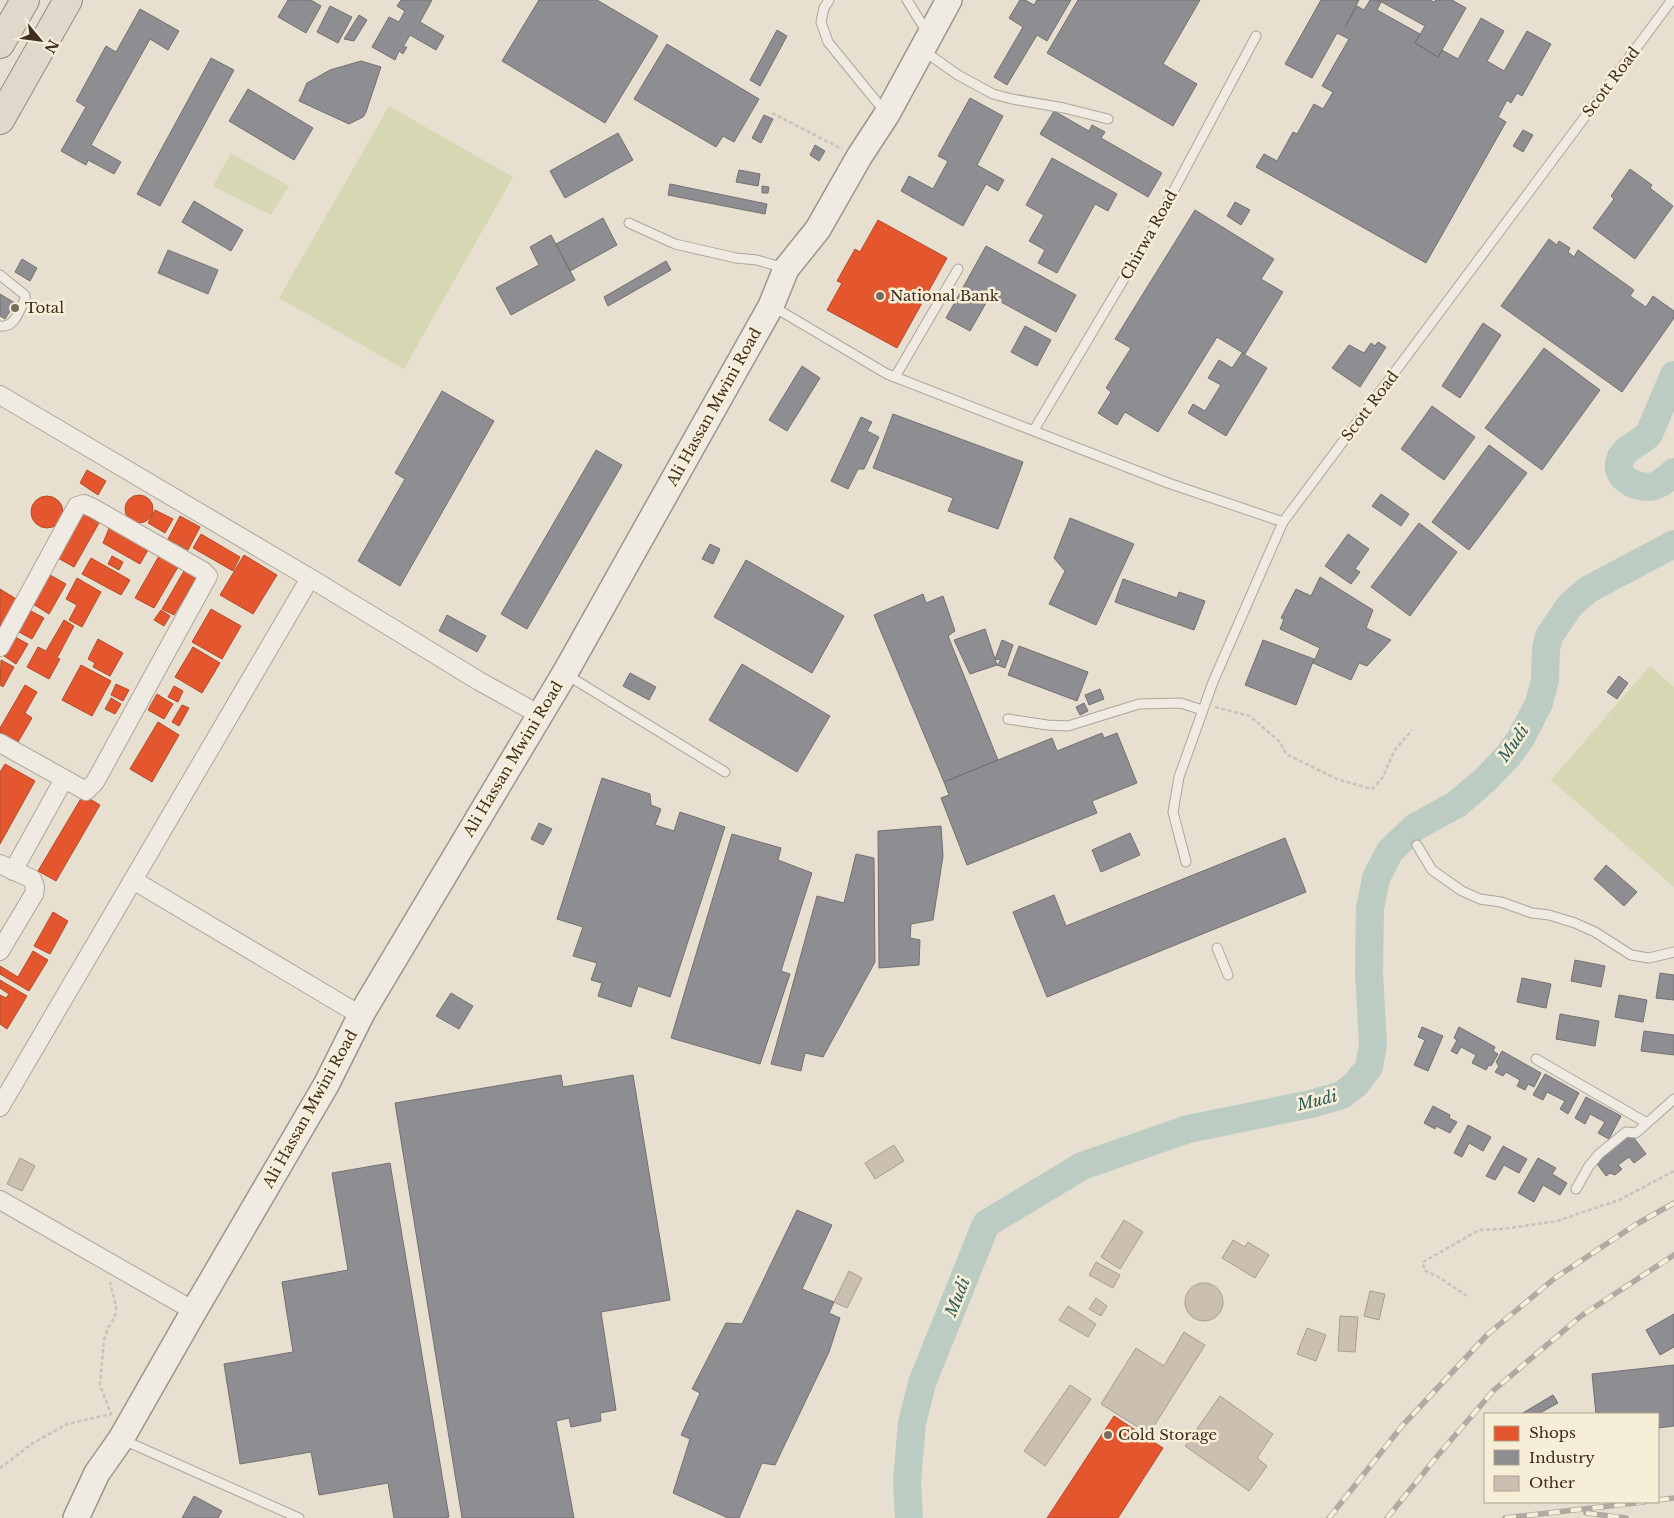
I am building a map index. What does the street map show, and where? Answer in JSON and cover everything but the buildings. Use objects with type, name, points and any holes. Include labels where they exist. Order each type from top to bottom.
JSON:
[{"type":"highway","points":[[0,44],[25,0]]},
{"type":"highway","points":[[0,120],[68,0]]},
{"type":"main road","name":"Ali Hassan Mwini Road","points":[[76,1518],[97,1473],[121,1439],[326,1085],[362,1013],[564,673],[771,306],[786,269],[818,229],[859,157],[887,114],[949,0]]},
{"type":"street","points":[[0,395],[310,578],[479,681],[540,714]]},
{"type":"street","points":[[0,648],[77,506],[84,504],[93,508],[203,570],[208,576],[95,782],[86,791],[0,743]]},
{"type":"street","points":[[0,1107],[310,578]]},
{"type":"street","points":[[0,951],[34,894],[35,887],[32,879],[6,867],[64,779]]},
{"type":"street","points":[[134,880],[350,1009],[362,1013]]},
{"type":"street","points":[[0,1200],[194,1311]]},
{"type":"lane","points":[[829,0],[824,8],[821,22],[828,42],[887,114]]},
{"type":"lane","points":[[907,0],[925,43],[958,75],[994,94],[1108,119]]},
{"type":"lane","name":"Scott Road","points":[[1186,862],[1173,812],[1178,777],[1212,682],[1283,522],[1672,0]]},
{"type":"lane","name":"Chirwa Road","points":[[1034,430],[1150,235],[1256,36]]},
{"type":"lane","points":[[630,223],[675,244],[736,258],[757,260],[786,269]]},
{"type":"lane","points":[[895,377],[958,269]]},
{"type":"lane","points":[[0,275],[25,296],[12,323],[8,326],[0,326]]},
{"type":"lane","points":[[771,306],[887,374],[1168,483],[1283,522]]},
{"type":"lane","points":[[564,673],[725,772]]},
{"type":"lane","points":[[1008,719],[1068,726],[1140,704],[1181,703],[1204,707]]},
{"type":"lane","points":[[1417,845],[1432,870],[1462,891],[1480,899],[1501,902],[1532,913],[1549,915],[1575,923],[1595,932],[1631,955],[1649,958],[1674,952]]},
{"type":"lane","points":[[1217,948],[1228,975]]},
{"type":"lane","points":[[1536,1059],[1647,1123]]},
{"type":"lane","points":[[1576,1189],[1589,1166],[1599,1154],[1626,1132],[1636,1133],[1674,1099]]},
{"type":"lane","points":[[121,1439],[299,1518]]},
{"type":"path","points":[[772,113],[859,157]]},
{"type":"path","points":[[1204,707],[1250,716],[1280,742],[1286,754],[1337,778],[1372,789],[1383,777],[1394,751],[1412,730]]},
{"type":"path","points":[[1467,1296],[1424,1270],[1423,1262],[1479,1230],[1503,1229],[1557,1221],[1619,1200],[1674,1171]]},
{"type":"path","points":[[0,1468],[33,1443],[67,1424],[111,1414],[100,1386],[104,1340],[116,1312],[106,1260]]},
{"type":"green space","points":[[389,106],[513,177],[404,369],[279,298]]},
{"type":"green space","points":[[231,153],[289,186],[271,215],[213,186]]},
{"type":"green space","points":[[1650,666],[1674,687],[1674,887],[1551,780]]},
{"type":"waterway","name":"Mudi","points":[[1674,375],[1649,434],[1623,454],[1619,464],[1623,476],[1628,481],[1641,486],[1657,485],[1674,472]]},
{"type":"waterway","name":"Mudi","points":[[909,1518],[907,1482],[912,1423],[922,1383],[986,1224],[1082,1166],[1188,1129],[1311,1104],[1342,1095],[1356,1084],[1369,1067],[1373,1045],[1369,972],[1370,909],[1376,878],[1390,851],[1415,827],[1457,804],[1485,780],[1508,756],[1521,738],[1539,703],[1545,680],[1546,649],[1549,636],[1571,604],[1589,589],[1674,544]]},
{"type":"railway","points":[[1329,1518],[1402,1426],[1488,1334],[1555,1278],[1635,1225],[1674,1203]]},
{"type":"railway","points":[[1387,1518],[1494,1390],[1581,1316],[1674,1255]]},
{"type":"railway","points":[[1659,1500],[1674,1498]]},
{"type":"railway","points":[[1505,1518],[1635,1503]]},
{"type":"railway","points":[[1586,1513],[1626,1518]]},
{"type":"place","name":"National Bank","points":[[880,296]]},
{"type":"place","name":"Total","points":[[15,308]]},
{"type":"place","name":"Cold Storage","points":[[1108,1435]]}]
